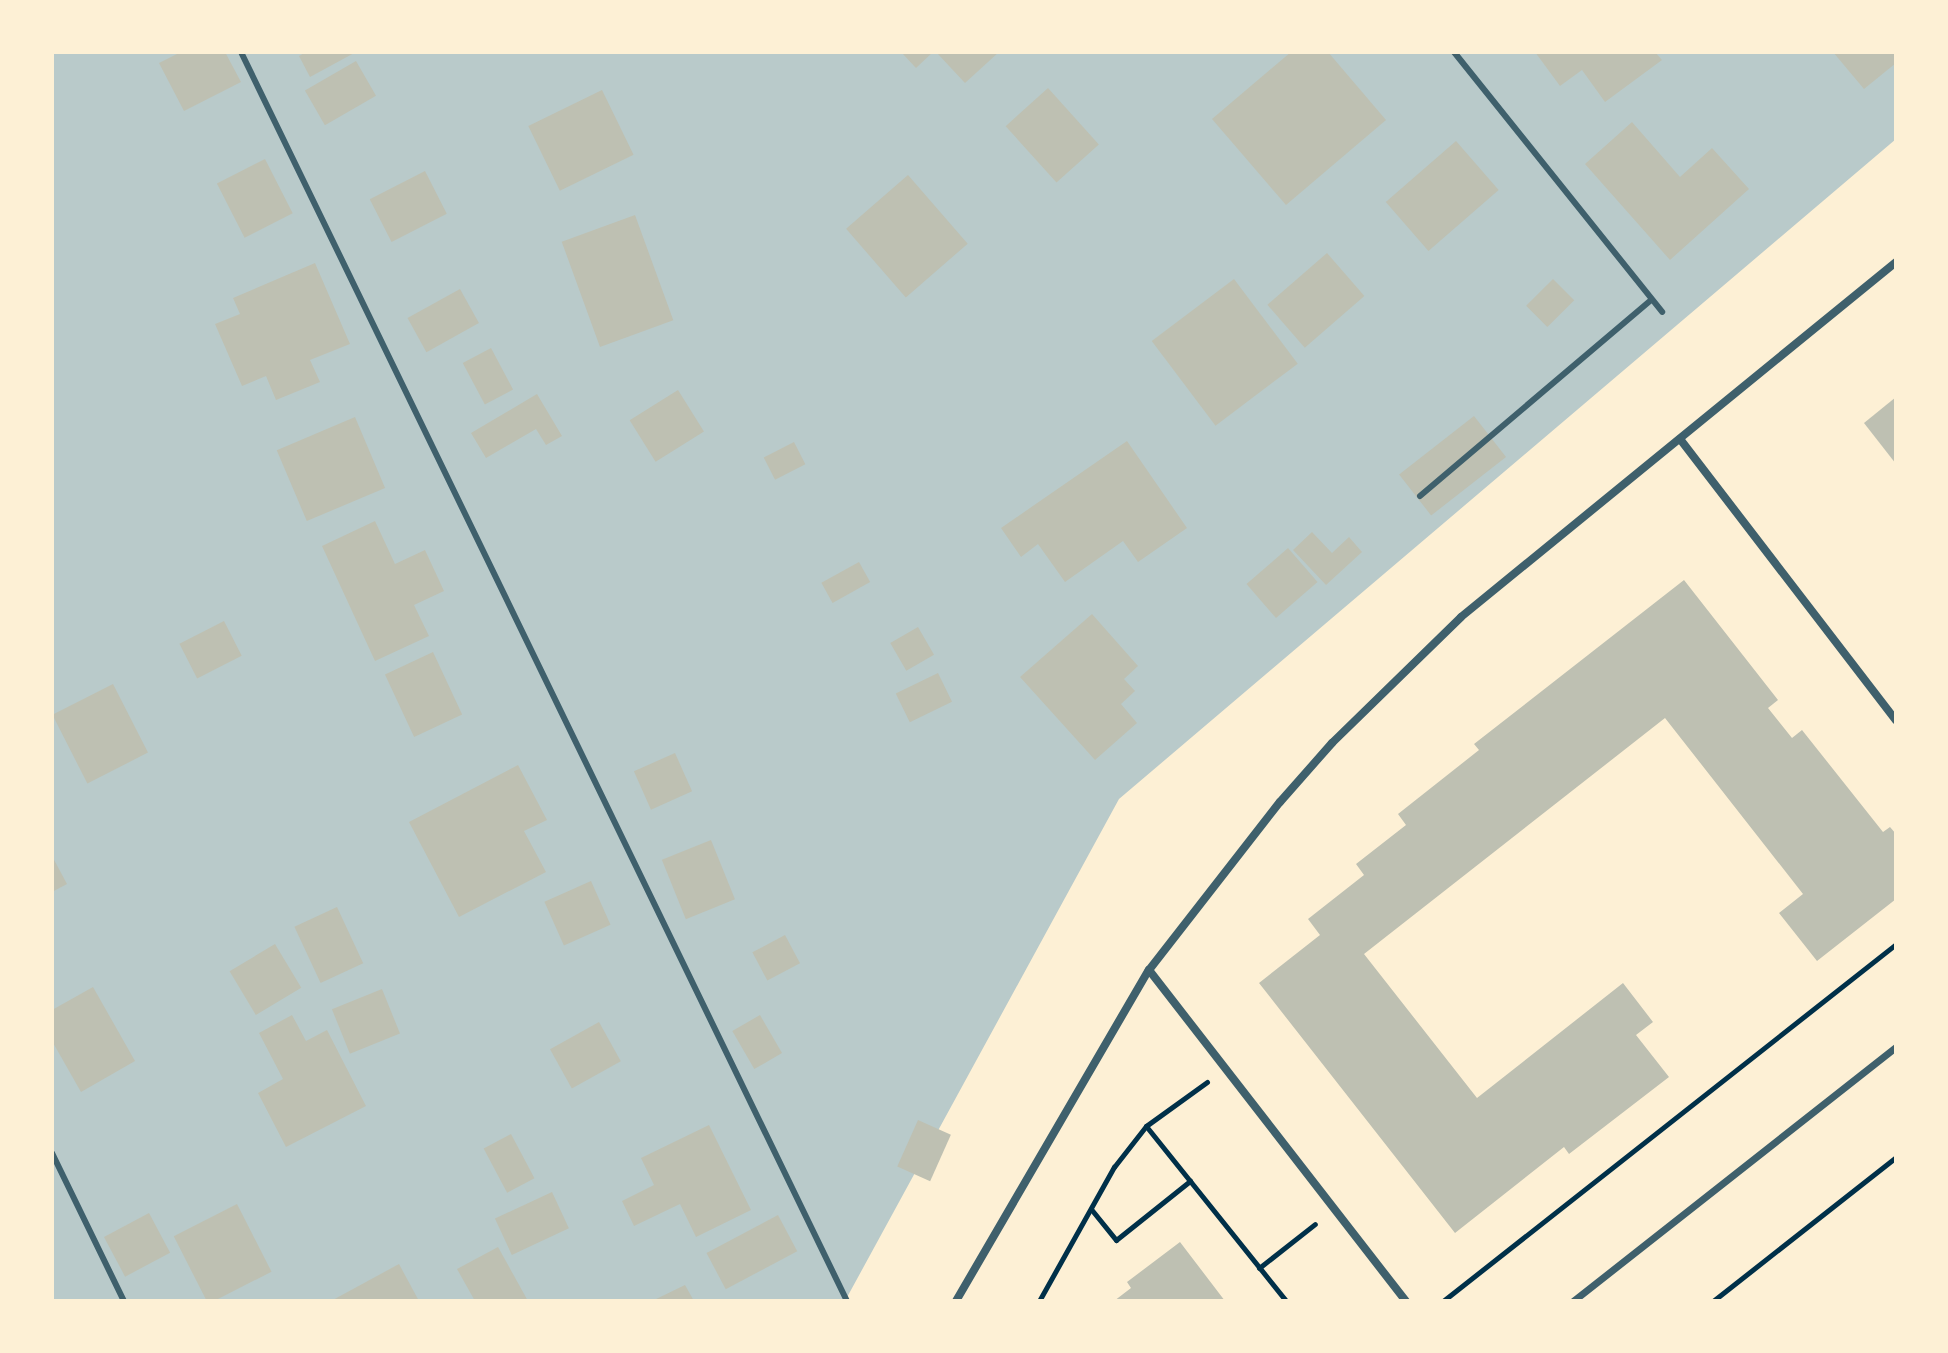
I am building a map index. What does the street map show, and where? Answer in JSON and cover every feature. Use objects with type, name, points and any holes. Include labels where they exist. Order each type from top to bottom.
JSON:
[{"type":"street","points":[[956,1301],[1149,970],[1280,802],[1407,666],[1896,262]]},
{"type":"street","points":[[1680,439],[1896,721]]},
{"type":"street","points":[[1149,970],[1406,1301]]},
{"type":"street","points":[[1573,1301],[1896,1047]]},
{"type":"lane","points":[[241,52],[847,1301]]},
{"type":"lane","points":[[1454,52],[1662,312]]},
{"type":"lane","points":[[1420,496],[1651,300]]},
{"type":"lane","points":[[52,1153],[124,1301]]},
{"type":"path","points":[[1443,1301],[1896,944]]},
{"type":"path","points":[[1039,1301],[1090,1208],[1146,1126],[1225,1068]]},
{"type":"path","points":[[1146,1126],[1286,1301]]},
{"type":"path","points":[[1713,1301],[1896,1157]]},
{"type":"path","points":[[1090,1208],[1116,1240],[1190,1181]]},
{"type":"path","points":[[1259,1268],[1334,1208]]},
{"type":"shaded area","points":[[52,52],[1896,52],[1896,139],[1119,799],[845,1301],[52,1301]]},
{"type":"building","points":[[181,52],[225,52],[241,82],[184,111],[159,63]]},
{"type":"building","points":[[306,52],[356,52],[310,77],[299,56]]},
{"type":"building","points":[[901,52],[933,52],[916,68]]},
{"type":"building","points":[[936,52],[999,52],[965,83]]},
{"type":"building","points":[[1291,52],[1328,52],[1386,120],[1286,205],[1212,119]]},
{"type":"building","points":[[1535,52],[1655,52],[1662,60],[1605,102],[1582,70],[1560,86]]},
{"type":"building","points":[[1833,52],[1896,52],[1896,63],[1864,89]]},
{"type":"building","points":[[356,61],[376,96],[325,125],[305,90]]},
{"type":"building","points":[[1048,88],[1099,144],[1056,183],[1006,126]]},
{"type":"building","points":[[602,90],[634,155],[560,191],[528,126]]},
{"type":"building","points":[[1632,122],[1680,177],[1712,148],[1749,189],[1670,260],[1585,164]]},
{"type":"building","points":[[1456,141],[1499,190],[1428,251],[1386,202]]},
{"type":"building","points":[[265,159],[293,213],[245,238],[217,184]]},
{"type":"building","points":[[425,171],[447,214],[392,242],[370,199]]},
{"type":"building","points":[[908,175],[968,244],[906,297],[846,229]]},
{"type":"building","points":[[635,215],[673,320],[600,347],[562,242]]},
{"type":"building","points":[[1327,253],[1364,296],[1305,348],[1267,305]]},
{"type":"building","points":[[315,263],[350,344],[310,360],[320,382],[276,400],[266,376],[242,386],[215,324],[240,314],[233,298]]},
{"type":"building","points":[[1234,279],[1298,364],[1216,426],[1152,341]]},
{"type":"building","points":[[1553,279],[1574,300],[1547,327],[1526,306]]},
{"type":"building","points":[[460,289],[479,323],[426,352],[408,318]]},
{"type":"building","points":[[491,348],[513,389],[485,405],[463,363]]},
{"type":"building","points":[[678,390],[704,432],[656,462],[630,420]]},
{"type":"building","points":[[537,394],[562,436],[546,445],[536,429],[486,458],[471,433]]},
{"type":"building","points":[[1896,397],[1896,464],[1864,423]]},
{"type":"building","points":[[1474,416],[1506,457],[1431,515],[1399,474]]},
{"type":"building","points":[[355,417],[385,488],[307,521],[277,450]]},
{"type":"building","points":[[1127,441],[1187,528],[1138,562],[1123,541],[1065,582],[1038,544],[1021,557],[1001,528]]},
{"type":"building","points":[[794,442],[805,464],[775,480],[764,457]]},
{"type":"building","points":[[375,521],[395,564],[425,550],[444,591],[414,605],[429,636],[375,661],[322,546]]},
{"type":"building","points":[[1312,532],[1332,553],[1349,537],[1362,552],[1326,585],[1293,550]]},
{"type":"building","points":[[1288,548],[1318,582],[1276,618],[1246,584]]},
{"type":"building","points":[[859,562],[870,582],[833,603],[821,583]]},
{"type":"building","points":[[1684,580],[1778,700],[1768,708],[1792,738],[1802,730],[1883,832],[1890,827],[1896,834],[1896,899],[1817,961],[1779,913],[1803,894],[1665,718],[1364,954],[1477,1098],[1623,983],[1653,1022],[1636,1035],[1669,1077],[1569,1154],[1564,1147],[1455,1233],[1259,983],[1320,935],[1308,919],[1364,875],[1356,864],[1406,825],[1398,814],[1479,750],[1474,744]]},
{"type":"building","points":[[1092,614],[1138,666],[1124,679],[1135,691],[1121,704],[1137,723],[1095,760],[1020,677]]},
{"type":"building","points":[[224,621],[242,656],[197,678],[179,644]]},
{"type":"building","points":[[918,627],[934,655],[906,671],[890,643]]},
{"type":"building","points":[[433,652],[462,715],[414,737],[385,674]]},
{"type":"building","points":[[938,673],[952,702],[910,722],[896,694]]},
{"type":"building","points":[[113,684],[148,753],[87,783],[52,715]]},
{"type":"building","points":[[675,753],[692,791],[651,810],[634,771]]},
{"type":"building","points":[[518,765],[547,820],[524,831],[546,872],[459,917],[409,822]]},
{"type":"building","points":[[711,840],[735,899],[686,919],[662,860]]},
{"type":"building","points":[[52,856],[67,884],[52,892]]},
{"type":"building","points":[[591,881],[611,925],[564,946],[544,902]]},
{"type":"building","points":[[337,907],[363,963],[321,983],[294,927]]},
{"type":"building","points":[[785,935],[800,963],[767,981],[752,952]]},
{"type":"building","points":[[275,944],[301,988],[256,1015],[230,971]]},
{"type":"building","points":[[93,987],[135,1061],[81,1092],[52,1041],[52,1010]]},
{"type":"building","points":[[382,989],[400,1034],[350,1054],[332,1009]]},
{"type":"building","points":[[292,1015],[306,1041],[327,1030],[366,1106],[286,1147],[258,1093],[283,1079],[259,1033]]},
{"type":"building","points":[[760,1015],[782,1053],[754,1069],[732,1031]]},
{"type":"building","points":[[599,1022],[621,1061],[572,1089],[550,1049]]},
{"type":"building","points":[[918,1120],[951,1135],[930,1181],[897,1167]]},
{"type":"building","points":[[709,1125],[751,1210],[696,1237],[680,1204],[634,1226],[622,1201],[654,1185],[641,1158]]},
{"type":"building","points":[[511,1134],[534,1178],[507,1193],[484,1149]]},
{"type":"building","points":[[552,1192],[569,1228],[512,1255],[495,1219]]},
{"type":"building","points":[[237,1204],[272,1272],[214,1301],[207,1301],[174,1236]]},
{"type":"building","points":[[149,1213],[170,1253],[125,1277],[104,1237]]},
{"type":"building","points":[[778,1215],[797,1251],[726,1289],[706,1253]]},
{"type":"building","points":[[1180,1242],[1225,1301],[1114,1301],[1131,1288],[1127,1282]]},
{"type":"building","points":[[498,1247],[528,1301],[475,1301],[457,1269]]},
{"type":"building","points":[[399,1264],[419,1301],[331,1301]]},
{"type":"building","points":[[685,1285],[694,1301],[652,1301]]}]
